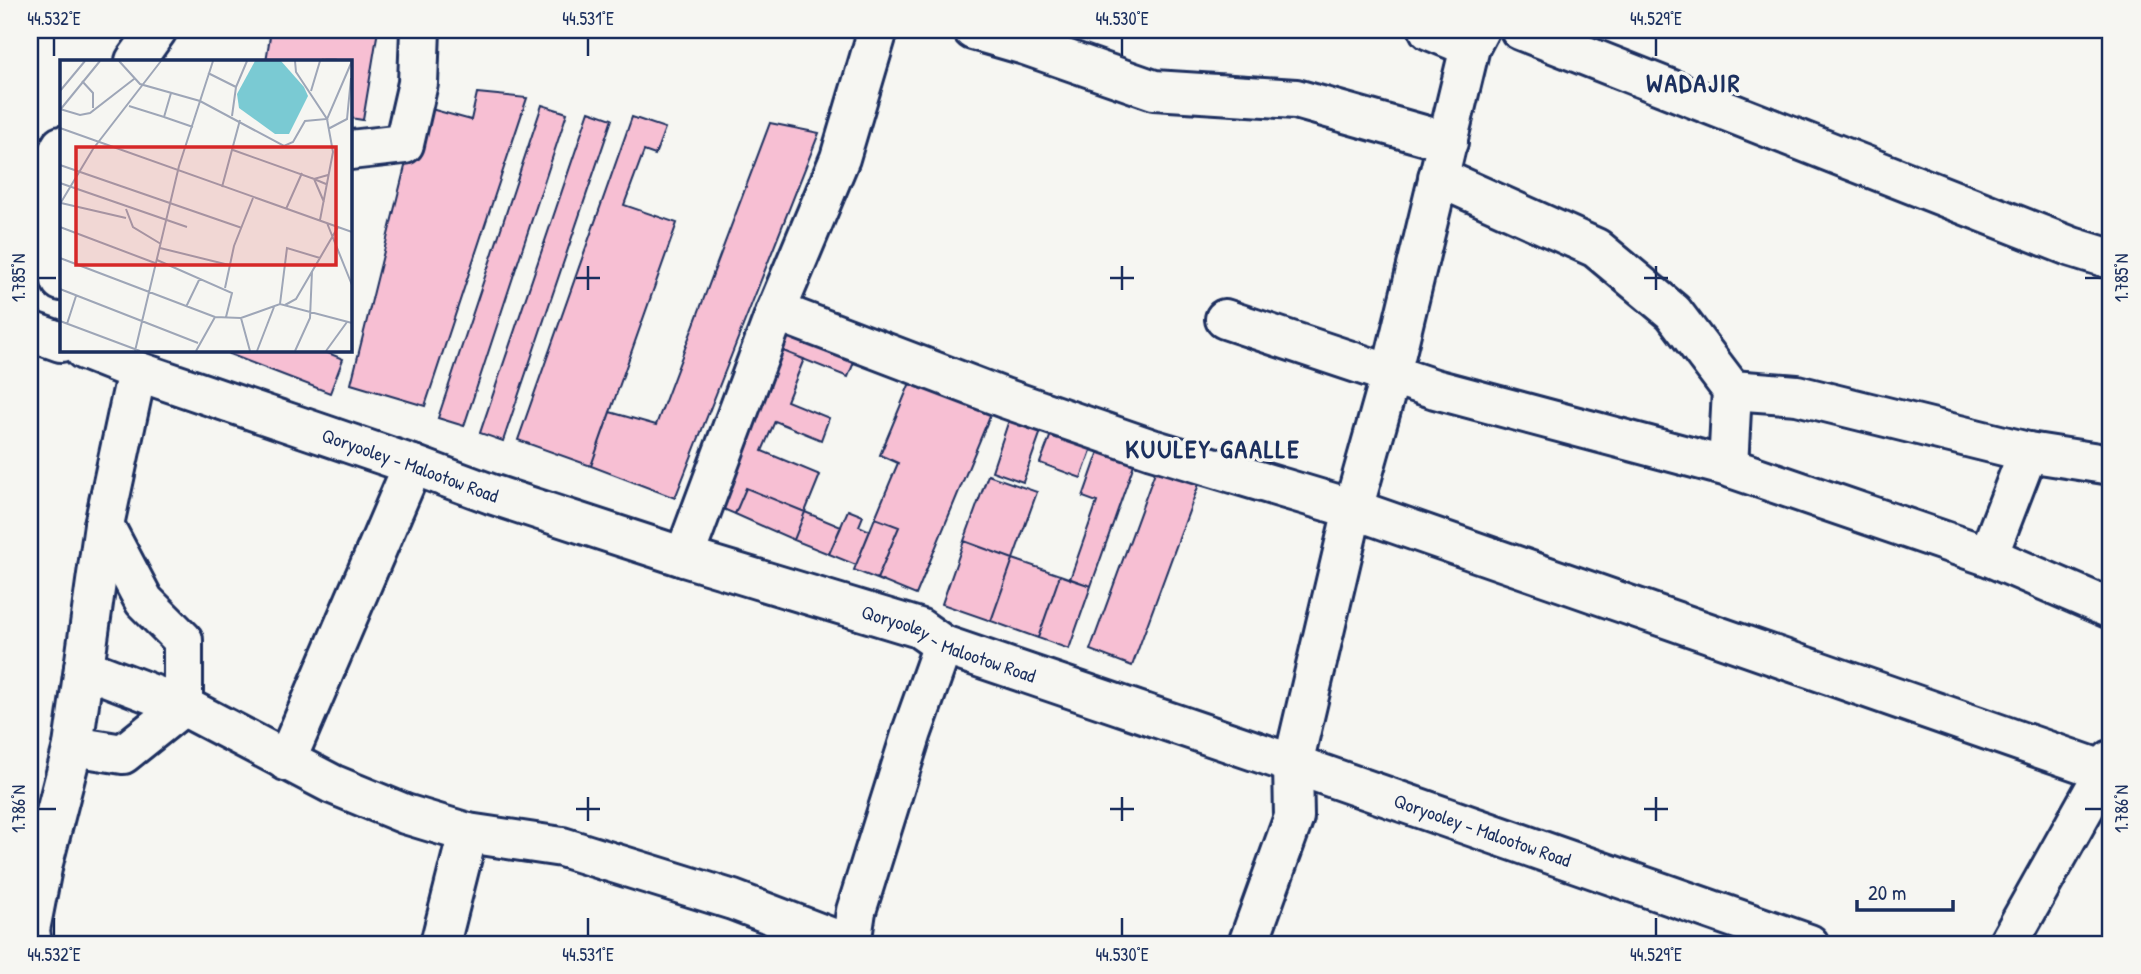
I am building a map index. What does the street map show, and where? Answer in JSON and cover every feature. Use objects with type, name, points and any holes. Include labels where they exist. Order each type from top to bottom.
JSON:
[{"type":"street","points":[[352,150],[404,144],[418,83],[420,30]]},
{"type":"street","points":[[684,557],[775,310],[840,158],[878,30]]},
{"type":"street","points":[[973,30],[1025,45],[1154,90],[1296,99],[1443,160],[1596,248],[1673,312],[1732,390],[1728,467]]},
{"type":"street","points":[[1248,944],[1294,817],[1293,764],[1353,509],[1391,374],[1475,38],[1429,30]]},
{"type":"street","points":[[1520,30],[2059,242],[2111,259]]},
{"type":"street","points":[[60,148],[32,194],[60,278]]},
{"type":"street","points":[[775,310],[1004,398],[1127,440],[1353,509],[2109,768],[2008,944]]},
{"type":"street","points":[[1225,319],[1435,389],[1728,467],[1988,556],[2111,609]]},
{"type":"street","points":[[30,331],[60,342]]},
{"type":"street","name":"Qoryooley - Malootow Road","points":[[89,352],[491,494],[684,557],[919,628],[943,645],[1809,944]]},
{"type":"street","points":[[32,944],[30,930],[43,863],[73,746],[104,525],[137,370]]},
{"type":"street","points":[[1732,390],[1797,396],[2028,452],[2111,465]]},
{"type":"street","points":[[1988,556],[2028,452]]},
{"type":"street","points":[[286,761],[413,465]]},
{"type":"street","points":[[104,525],[144,601],[183,640],[183,706]]},
{"type":"street","points":[[84,668],[183,706],[332,784],[405,814],[468,833],[562,847],[733,900],[849,944],[856,911],[912,732],[943,645]]},
{"type":"street","points":[[73,746],[123,754],[183,706]]},
{"type":"street","points":[[440,944],[468,833]]},
{"type":"building","points":[[271,30],[378,30],[363,120],[352,118],[352,60],[266,60]]},
{"type":"building","points":[[477,93],[527,98],[425,406],[351,384],[420,106],[471,120]]},
{"type":"building","points":[[542,105],[567,113],[464,426],[438,418]]},
{"type":"building","points":[[589,111],[612,119],[503,441],[480,433]]},
{"type":"building","points":[[632,117],[665,128],[655,155],[644,151],[624,205],[677,223],[591,466],[518,440]]},
{"type":"building","points":[[770,123],[819,133],[675,498],[591,466],[610,412],[656,425]]},
{"type":"building","points":[[789,322],[859,350],[848,377],[778,349]]},
{"type":"building","points":[[778,349],[804,359],[787,401],[829,418],[821,440],[775,421],[762,451],[820,475],[805,512],[746,488],[735,514],[714,505]]},
{"type":"building","points":[[326,352],[343,359],[330,393],[229,354]]},
{"type":"building","points":[[914,373],[994,406],[916,595],[877,579],[899,527],[875,518],[898,463],[880,455]]},
{"type":"building","points":[[1009,420],[1041,431],[1023,482],[992,471]]},
{"type":"building","points":[[1053,429],[1093,445],[1081,478],[1040,463]]},
{"type":"building","points":[[1099,451],[1134,464],[1091,586],[1070,579],[1097,502],[1083,497]]},
{"type":"building","points":[[1156,469],[1199,484],[1132,666],[1090,650]]},
{"type":"building","points":[[988,475],[1037,492],[1013,559],[964,541]]},
{"type":"building","points":[[746,488],[805,512],[794,540],[735,514]]},
{"type":"building","points":[[848,510],[863,516],[859,526],[870,531],[856,565],[829,554]]},
{"type":"building","points":[[805,512],[841,527],[829,554],[794,540]]},
{"type":"building","points":[[875,518],[899,527],[877,579],[854,570]]},
{"type":"building","points":[[964,541],[1013,559],[991,621],[942,604]]},
{"type":"building","points":[[1013,559],[1060,575],[1038,638],[991,621]]},
{"type":"building","points":[[1060,575],[1091,586],[1069,649],[1038,638]]},
{"type":"district","name":"WADAJIR","points":[[1694,82]]},
{"type":"district","name":"KUULEY GAALLE","points":[[1213,448]]}]
